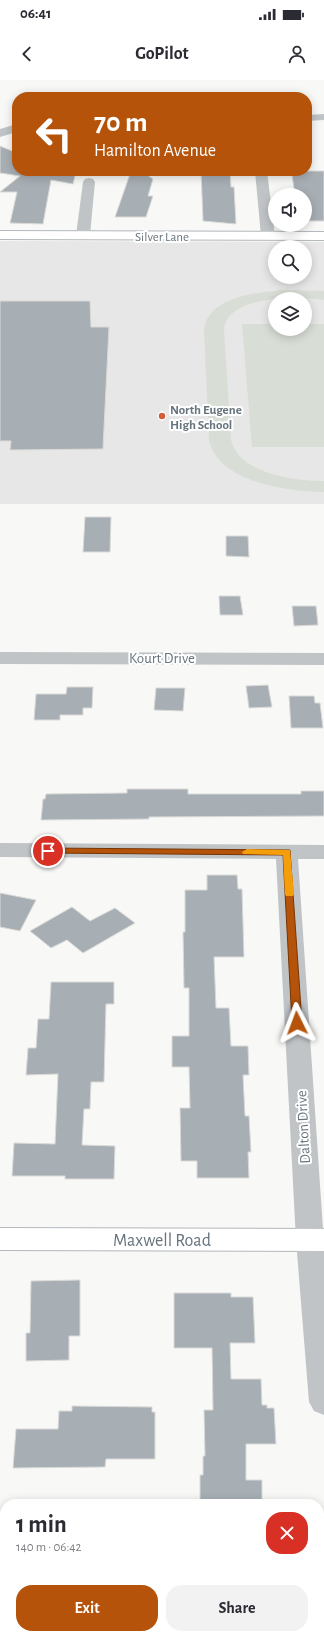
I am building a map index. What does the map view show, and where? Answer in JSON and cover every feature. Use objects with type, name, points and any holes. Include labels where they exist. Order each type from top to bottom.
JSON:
[{"type":"street","points":[[312,118],[324,117]]},
{"type":"street","points":[[0,133],[12,129]]},
{"type":"street","points":[[262,176],[268,236]]},
{"type":"street","points":[[83,235],[88,182]]},
{"type":"street","name":"Silver Lane","points":[[0,235],[324,236]]},
{"type":"street","name":"Kourt Drive","points":[[0,658],[324,659]]},
{"type":"street","points":[[0,850],[324,852]]},
{"type":"street","name":"Dalton Drive","points":[[287,852],[317,1240],[324,1402]]},
{"type":"street","name":"Maxwell Road","points":[[0,1239],[317,1240]]},
{"type":"shaded area","name":"North Eugene High School","points":[[0,241],[268,242],[268,284],[312,284],[312,242],[324,242],[324,504],[0,504]]},
{"type":"shaded area","points":[[281,290],[324,291],[324,300],[312,299],[312,292],[268,292],[268,300],[251,304],[238,310],[228,318],[224,329],[231,440],[236,452],[245,461],[256,468],[284,477],[324,481],[324,492],[292,490],[256,482],[240,475],[226,466],[215,455],[209,440],[204,329],[208,318],[214,310],[224,303],[247,295]]},
{"type":"shaded area","points":[[242,324],[268,324],[268,336],[312,336],[312,324],[324,324],[324,447],[252,447]]},
{"type":"building","points":[[0,146],[12,151],[12,175],[0,173]]},
{"type":"building","points":[[312,171],[324,171],[324,221],[312,221],[312,188],[294,188],[292,176],[312,176]]},
{"type":"building","points":[[20,176],[75,176],[73,184],[51,180],[43,224],[10,223],[17,192],[0,192]]},
{"type":"building","points":[[129,176],[148,176],[153,179],[148,196],[153,196],[146,217],[115,217]]},
{"type":"building","points":[[201,176],[230,176],[231,187],[234,187],[236,224],[203,221]]},
{"type":"building","points":[[0,301],[90,301],[91,327],[109,327],[103,449],[10,450],[11,441],[0,441]]},
{"type":"building","points":[[85,517],[111,517],[110,552],[83,552]]},
{"type":"building","points":[[226,536],[248,536],[249,557],[226,556]]},
{"type":"building","points":[[219,596],[240,596],[243,615],[220,615]]},
{"type":"building","points":[[292,606],[316,606],[318,625],[294,626]]},
{"type":"building","points":[[268,685],[272,707],[249,708],[246,686]]},
{"type":"building","points":[[67,687],[93,687],[92,708],[83,708],[83,715],[60,715],[60,720],[34,720],[36,694],[66,694]]},
{"type":"building","points":[[156,688],[185,688],[183,711],[154,710]]},
{"type":"building","points":[[289,696],[314,696],[315,703],[320,703],[323,728],[291,728]]},
{"type":"building","points":[[127,789],[188,789],[188,794],[301,794],[301,791],[324,791],[324,816],[149,817],[149,819],[41,820],[43,799],[45,799],[46,794],[127,793]]},
{"type":"building","points":[[207,875],[237,875],[238,889],[242,889],[244,957],[214,957],[216,1008],[229,1008],[231,1046],[248,1046],[249,1075],[243,1075],[245,1116],[249,1116],[251,1152],[248,1152],[249,1178],[197,1178],[197,1161],[181,1161],[180,1108],[190,1108],[189,1067],[172,1067],[172,1036],[189,1036],[189,988],[184,988],[183,932],[185,932],[185,890],[207,890]]},
{"type":"building","points":[[0,893],[36,900],[20,931],[0,927]]},
{"type":"building","points":[[72,907],[90,921],[115,908],[135,923],[83,953],[67,940],[51,948],[30,931]]},
{"type":"building","points":[[51,982],[114,982],[114,1004],[106,1004],[104,1082],[91,1082],[90,1109],[84,1109],[82,1145],[115,1146],[114,1179],[65,1179],[65,1176],[12,1176],[14,1143],[55,1144],[58,1074],[26,1075],[28,1048],[36,1048],[38,1019],[49,1019]]},
{"type":"building","points":[[80,1280],[80,1336],[69,1336],[69,1360],[26,1361],[26,1333],[30,1333],[31,1281]]},
{"type":"building","points":[[174,1293],[231,1293],[231,1297],[253,1297],[255,1343],[230,1343],[231,1379],[261,1379],[262,1405],[267,1405],[267,1408],[274,1408],[276,1444],[246,1444],[246,1480],[262,1480],[262,1499],[200,1499],[200,1475],[203,1475],[203,1456],[205,1456],[204,1410],[213,1410],[212,1348],[174,1348]]},
{"type":"building","points":[[72,1406],[152,1407],[152,1412],[155,1412],[155,1459],[106,1459],[105,1467],[13,1468],[16,1429],[58,1429],[59,1411],[72,1411]]},
{"type":"slow traffic","points":[[247,852],[287,852],[290,894]]},
{"type":"place","name":"North Eugene High School","points":[[162,416]]},
{"type":"route","points":[[48,851],[287,852],[297,1023]]}]
